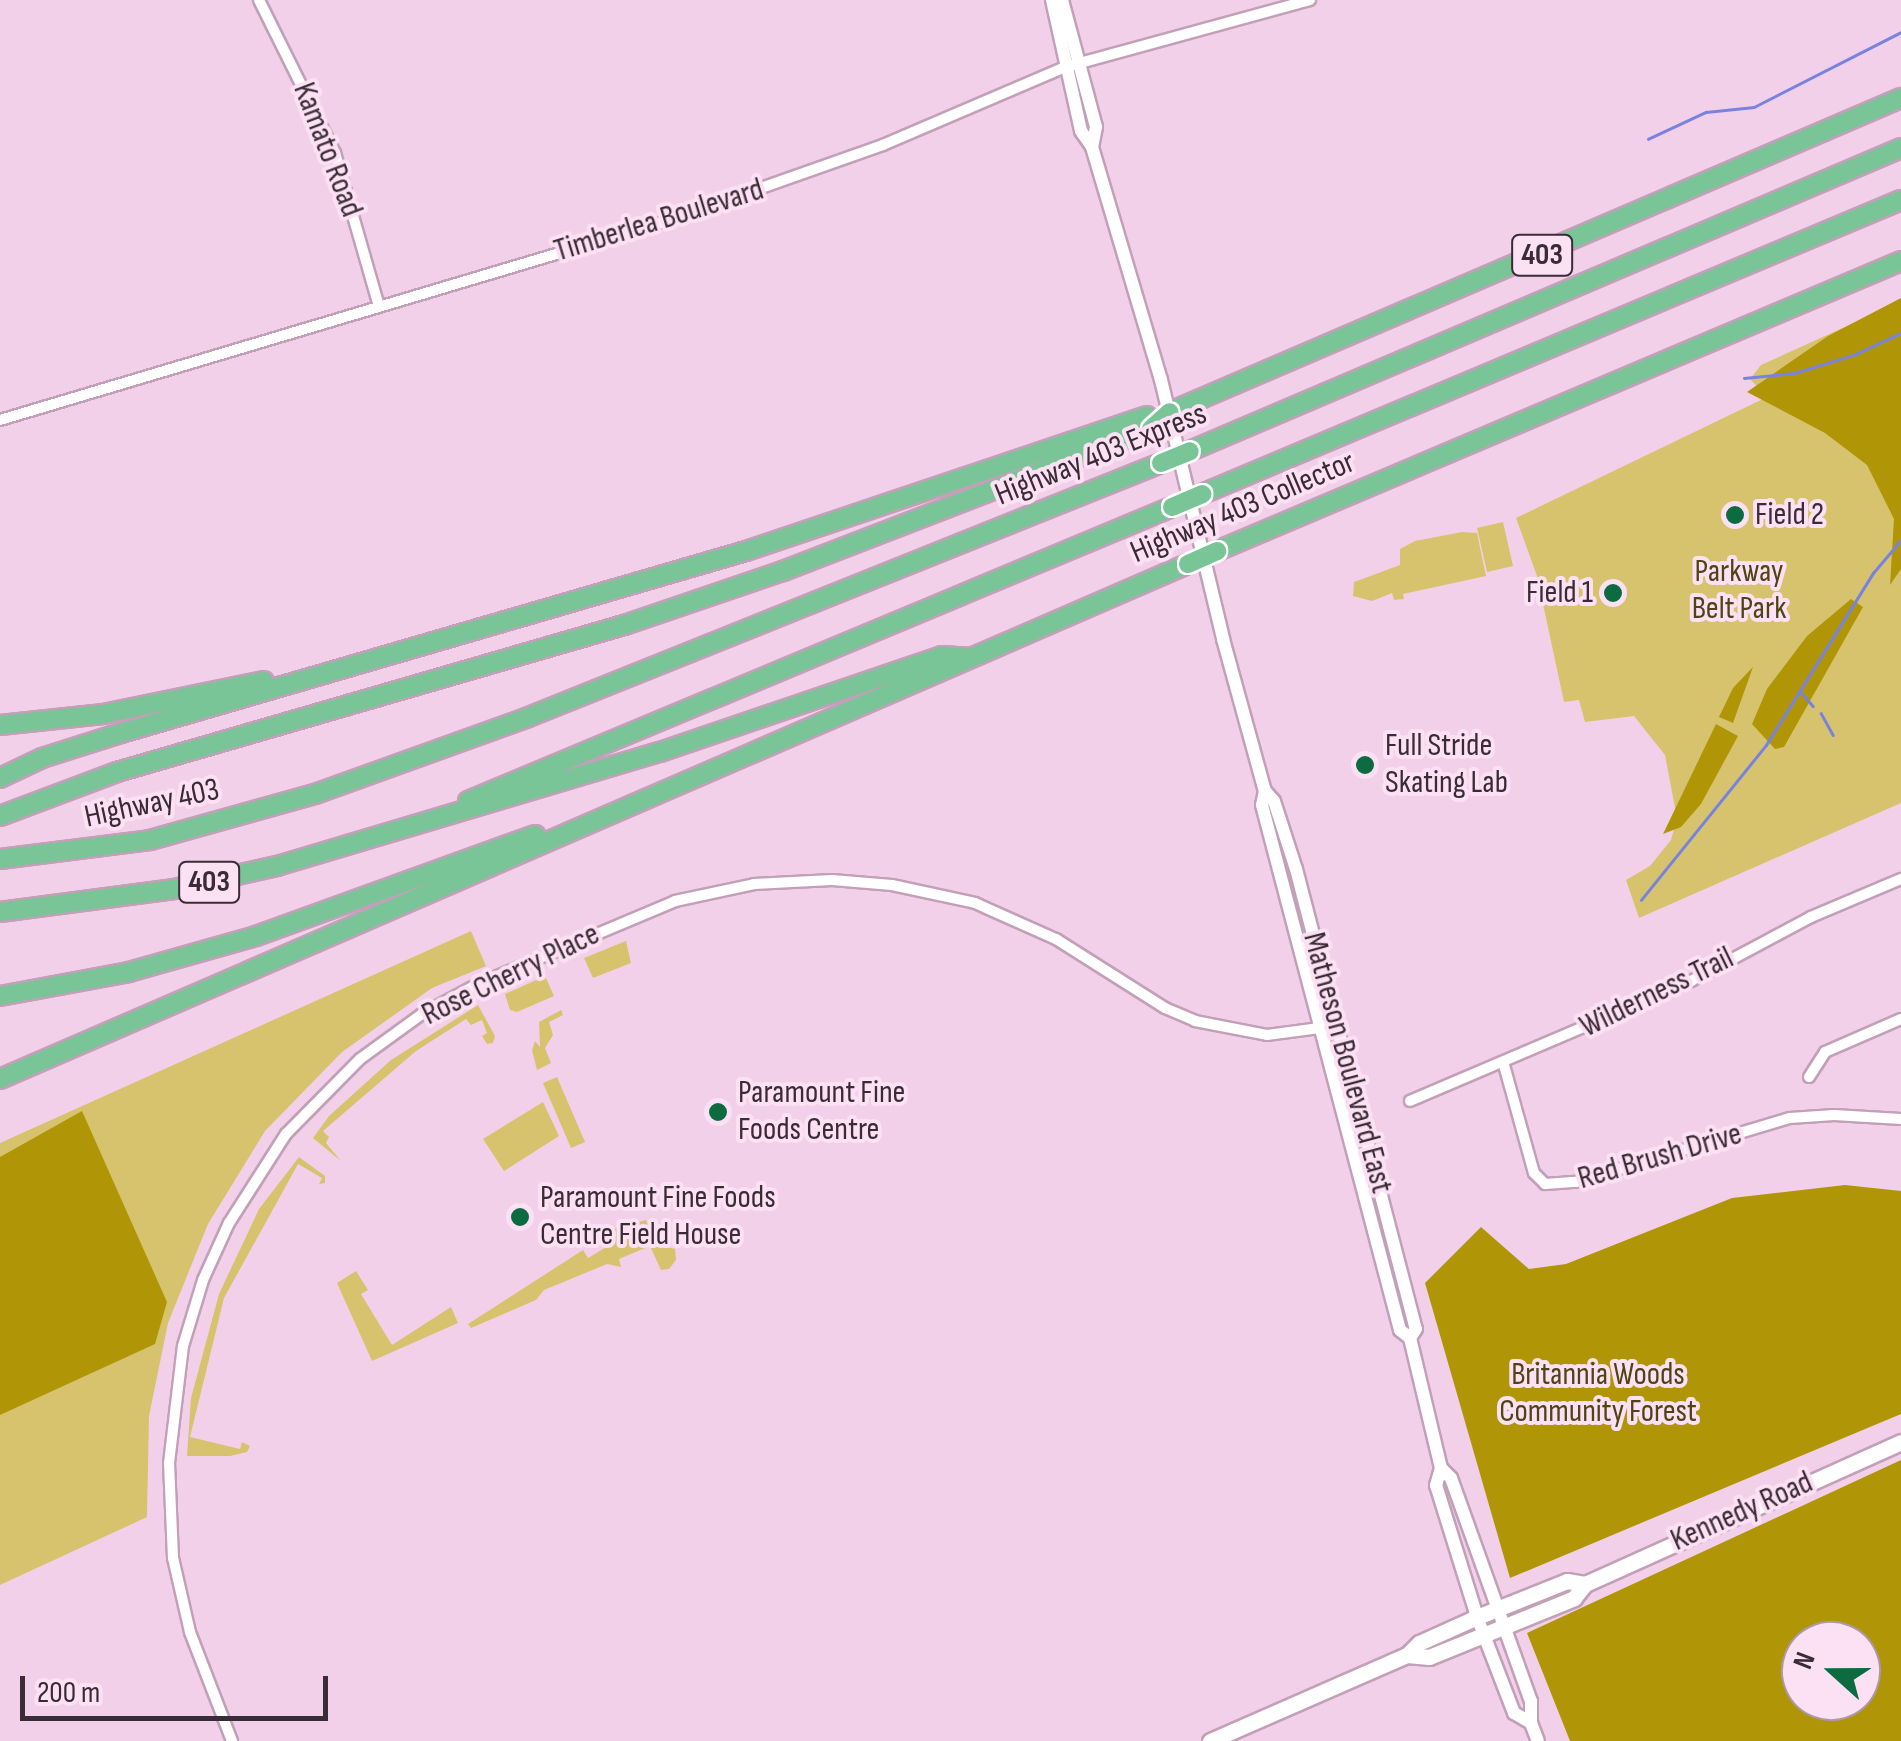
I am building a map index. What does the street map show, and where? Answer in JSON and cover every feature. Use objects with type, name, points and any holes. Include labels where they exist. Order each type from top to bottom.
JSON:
[{"type":"highway","name":"403","points":[[1149,423],[1901,98]]},
{"type":"highway","name":"Highway 403 Express","points":[[314,794],[544,710],[1190,451],[1901,148]]},
{"type":"highway","name":"403","points":[[0,912],[174,889],[278,866],[412,825],[1901,200]]},
{"type":"highway","name":"Highway 403 Collector","points":[[609,813],[1901,261]]},
{"type":"highway","points":[[0,778],[42,758],[746,551],[1149,423]]},
{"type":"highway","points":[[0,816],[118,772],[624,625],[783,571],[1149,423]]},
{"type":"highway","points":[[412,825],[660,752],[942,656],[969,658]]},
{"type":"highway","points":[[0,725],[103,714],[372,659]]},
{"type":"highway","name":"Highway 403","points":[[0,859],[150,840],[314,794]]},
{"type":"highway","points":[[0,996],[128,972],[256,936],[520,840],[609,813]]},
{"type":"highway","points":[[0,1080],[609,813]]},
{"type":"highway","points":[[0,1088],[68,1051]]},
{"type":"main road","name":"Kennedy Road","points":[[1408,1654],[1429,1657],[1574,1598],[1585,1584],[1901,1442]]},
{"type":"main road","name":"Kennedy Road","points":[[1210,1741],[1408,1654],[1419,1643],[1498,1609],[1566,1581],[1585,1584]]},
{"type":"street","name":"Kamato Road","points":[[259,0],[335,153],[379,306]]},
{"type":"street","name":"Matheson Boulevard East","points":[[1052,0],[1081,131],[1092,147],[1160,380],[1265,791],[1262,805],[1400,1330],[1410,1338],[1441,1468],[1436,1485],[1477,1618],[1514,1713],[1531,1723]]},
{"type":"street","name":"Matheson Boulevard East","points":[[1062,0],[1096,126],[1092,147]]},
{"type":"street","name":"Timberlea Boulevard","points":[[0,420],[784,182],[1064,67],[1310,0]]},
{"type":"street","name":"Matheson Boulevard East","points":[[1265,791],[1274,800],[1296,869],[1416,1329],[1410,1338]]},
{"type":"street","name":"Wilderness Trail","points":[[1410,1101],[1504,1064],[1901,879]]},
{"type":"street","name":"Rose Cherry Place","points":[[232,1741],[190,1632],[173,1558],[169,1463],[184,1346],[203,1280],[229,1223],[286,1134],[360,1059],[422,1014],[478,984],[676,901],[754,884],[832,880],[892,885],[975,903],[1056,940],[1165,1008],[1195,1021],[1267,1035],[1320,1028]]},
{"type":"street","points":[[1809,1077],[1825,1052],[1901,1019]]},
{"type":"street","name":"Red Brush Drive","points":[[1504,1064],[1534,1173],[1545,1184],[1576,1182],[1790,1118],[1834,1115],[1901,1119]]},
{"type":"street","name":"Matheson Boulevard East","points":[[1441,1468],[1451,1478],[1531,1701],[1531,1723],[1538,1741]]},
{"type":"green space","points":[[1901,298],[1901,569],[1890,585],[1894,519],[1867,465],[1825,433],[1747,392],[1828,336]]},
{"type":"green space","name":"Parkway Belt Park","points":[[1858,321],[1901,340],[1901,803],[1639,918],[1626,880],[1650,866],[1671,840],[1677,818],[1665,755],[1634,716],[1585,722],[1579,700],[1564,702],[1537,576],[1516,518],[1767,397],[1750,379],[1761,365]]},
{"type":"green space","points":[[1503,522],[1513,566],[1487,572],[1477,528]]},
{"type":"green space","points":[[1477,533],[1486,576],[1403,594],[1404,599],[1394,600],[1392,593],[1372,601],[1353,596],[1354,582],[1400,565],[1400,549],[1415,541]]},
{"type":"green space","points":[[1851,599],[1863,607],[1784,747],[1775,749],[1752,724],[1767,689],[1807,636]]},
{"type":"green space","points":[[1753,667],[1733,723],[1719,717],[1733,688]]},
{"type":"green space","points":[[1716,724],[1738,736],[1701,804],[1681,827],[1663,834]]},
{"type":"green space","points":[[471,931],[486,966],[432,988],[342,1052],[265,1131],[208,1224],[168,1323],[149,1416],[147,1517],[0,1585],[0,1143]]},
{"type":"green space","points":[[626,941],[631,963],[593,978],[584,958]]},
{"type":"green space","points":[[545,976],[554,996],[517,1012],[510,1010],[505,994]]},
{"type":"green space","points":[[478,1005],[495,1036],[493,1043],[487,1044],[482,1036],[487,1033],[482,1020],[471,1025],[466,1019],[416,1051],[323,1131],[329,1137],[326,1143],[341,1161],[313,1138],[329,1116],[391,1060]]},
{"type":"green space","points":[[561,1010],[563,1015],[549,1022],[553,1035],[545,1048],[551,1063],[537,1070],[532,1050],[535,1041],[540,1047],[539,1022]]},
{"type":"green space","points":[[557,1077],[585,1142],[571,1148],[543,1083]]},
{"type":"green space","points":[[543,1102],[559,1136],[504,1171],[483,1139]]},
{"type":"green space","points":[[82,1111],[167,1302],[155,1344],[0,1415],[0,1157]]},
{"type":"green space","points":[[299,1157],[325,1176],[325,1183],[319,1184],[322,1178],[298,1164],[224,1298],[190,1437],[240,1449],[242,1442],[250,1446],[247,1452],[230,1456],[187,1456],[191,1398],[219,1294],[259,1209]]},
{"type":"green space","name":"Britannia Woods Community Forest","points":[[1845,1185],[1901,1191],[1901,1414],[1510,1578],[1425,1283],[1481,1227],[1529,1269],[1566,1264],[1732,1198]]},
{"type":"green space","points":[[646,1220],[659,1245],[675,1249],[676,1260],[669,1269],[661,1270],[650,1246],[619,1259],[621,1267],[607,1264],[544,1290],[536,1300],[471,1328],[468,1324],[583,1250],[588,1258],[613,1243],[608,1233],[614,1229]]},
{"type":"green space","points":[[356,1271],[368,1290],[361,1294],[392,1345],[451,1307],[458,1323],[372,1361],[337,1283]]},
{"type":"green space","points":[[1901,1460],[1901,1741],[1570,1741],[1527,1633]]},
{"type":"waterway","points":[[1648,139],[1706,112],[1754,107],[1901,32]]},
{"type":"waterway","points":[[1744,378],[1795,373],[1856,354],[1901,333]]},
{"type":"waterway","points":[[1641,900],[1766,745],[1873,573],[1901,540]]},
{"type":"waterway","points":[[1802,693],[1813,706]]},
{"type":"waterway","points":[[1821,713],[1833,735]]},
{"type":"place","name":"Field 2","points":[[1735,515]]},
{"type":"place","name":"Field 1","points":[[1613,593]]},
{"type":"place","name":"Full Stride Skating Lab","points":[[1365,765]]},
{"type":"place","name":"Paramount Fine Foods Centre","points":[[718,1112]]},
{"type":"place","name":"Paramount Fine Foods Centre Field House","points":[[520,1217]]}]
